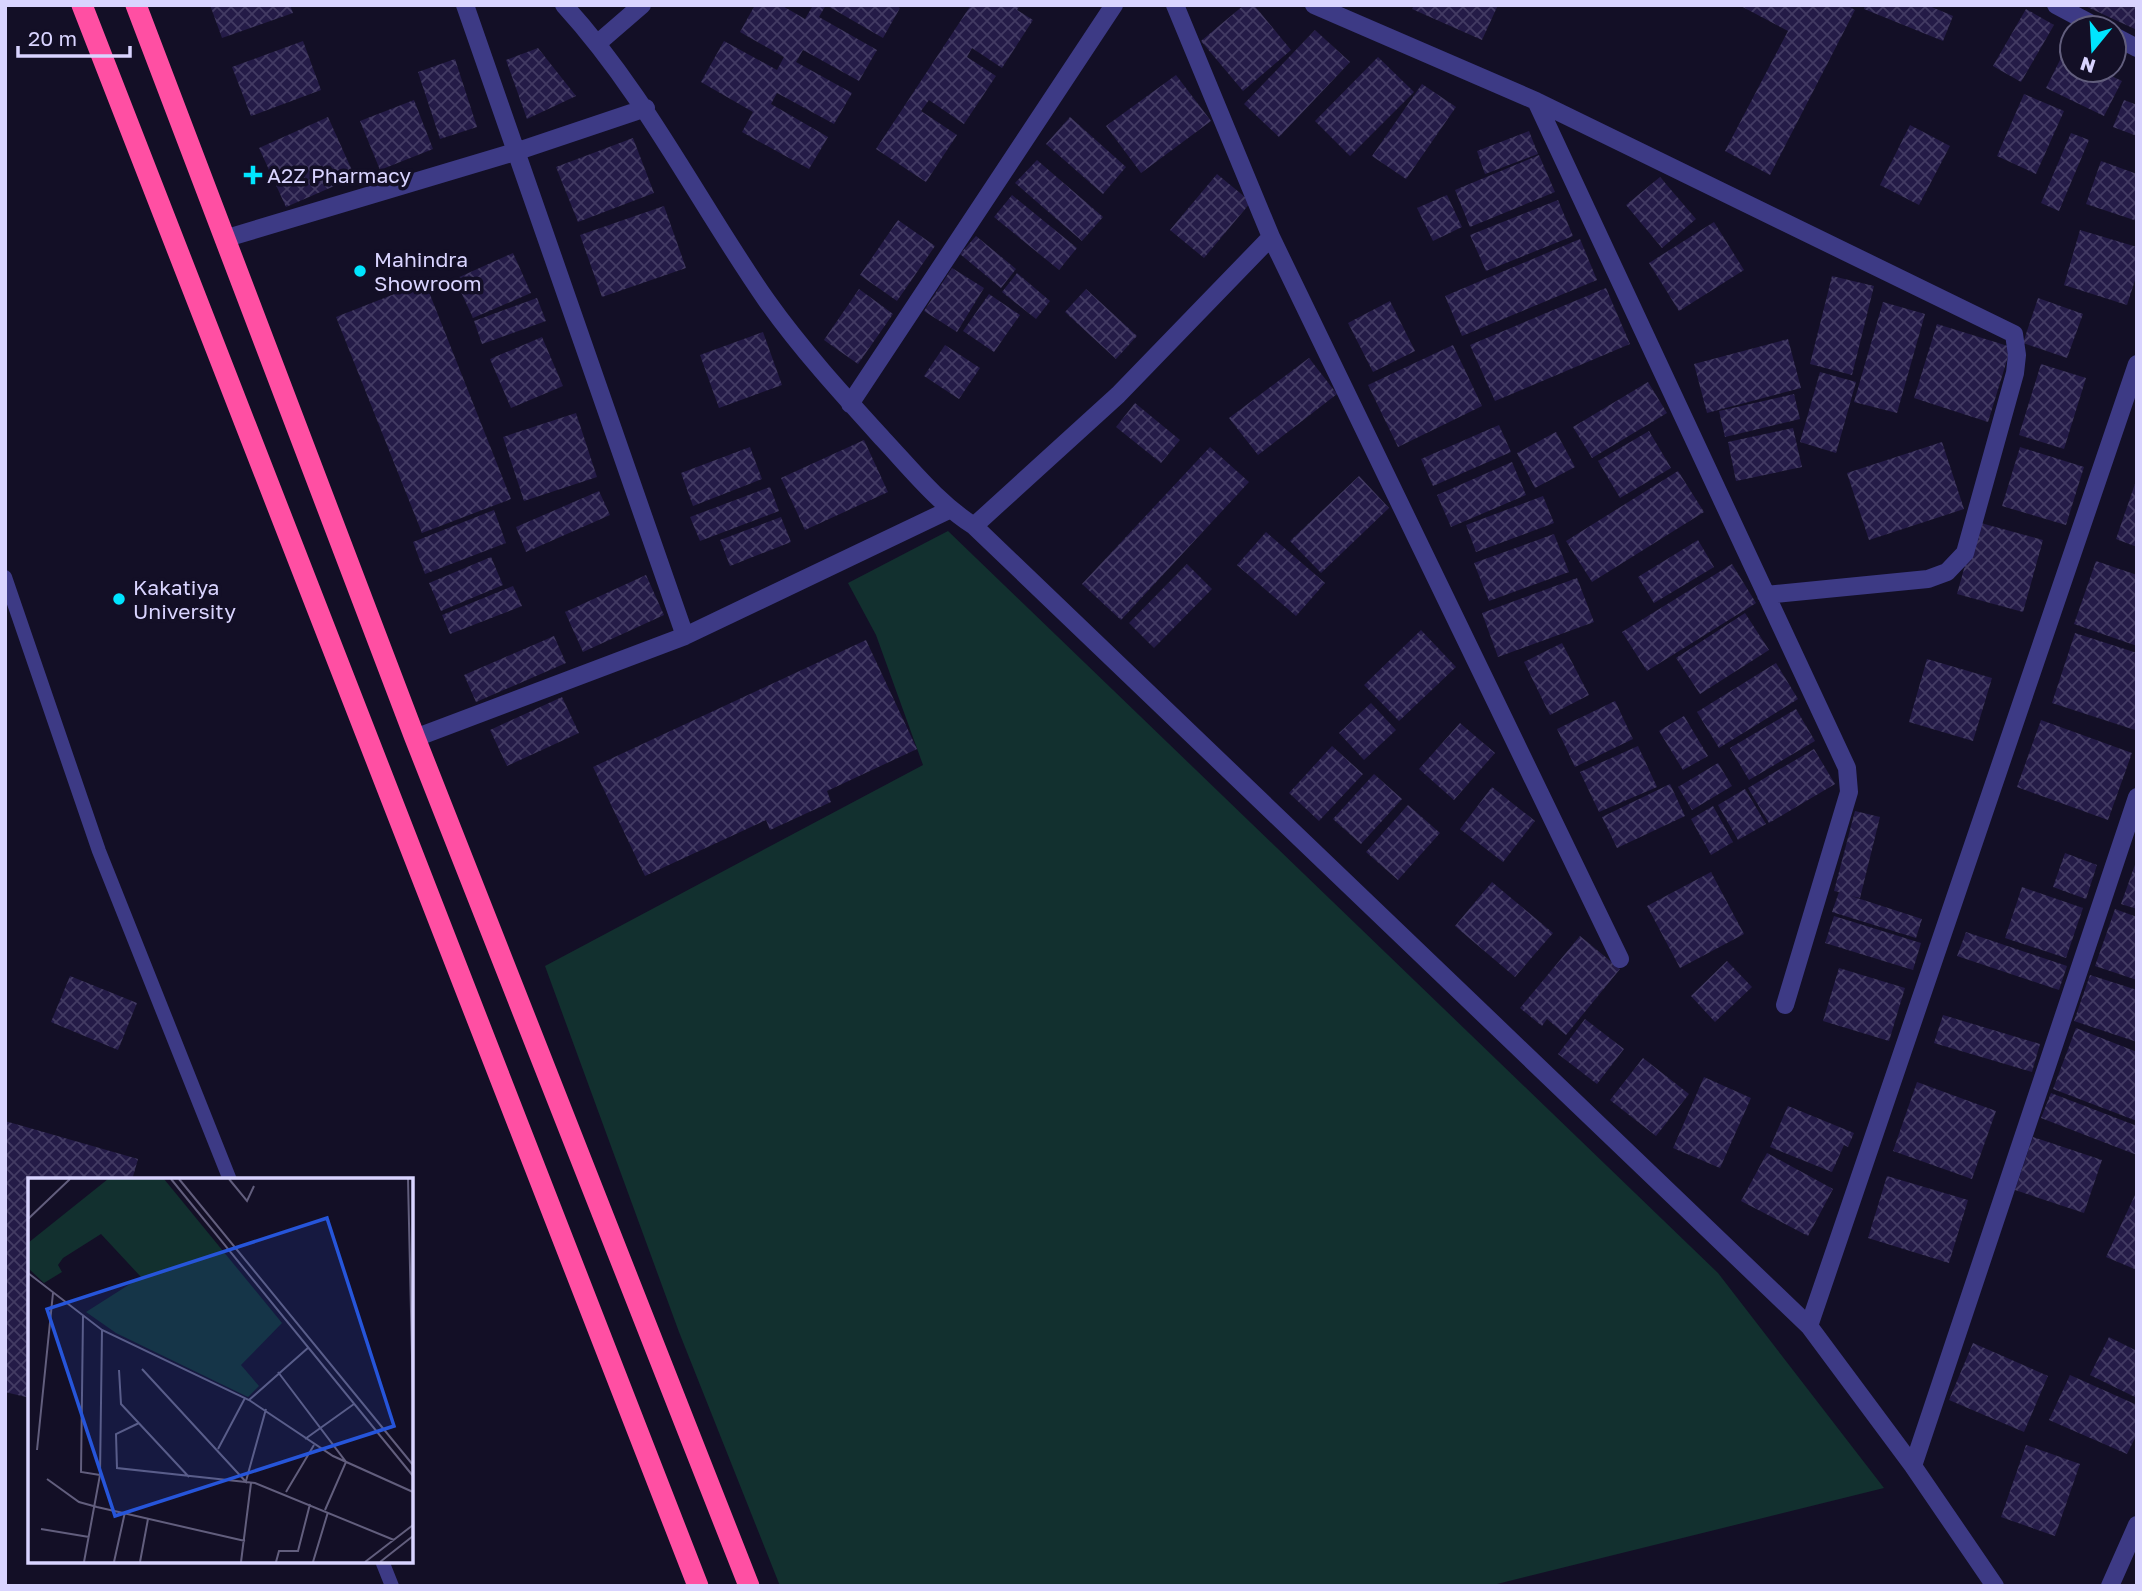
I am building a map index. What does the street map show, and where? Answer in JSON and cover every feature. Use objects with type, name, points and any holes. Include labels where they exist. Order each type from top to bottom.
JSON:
[{"type":"highway","points":[[82,5],[698,1586]]},
{"type":"highway","points":[[136,5],[227,238],[415,738],[749,1586]]},
{"type":"street","points":[[465,5],[685,636]]},
{"type":"street","points":[[564,5],[598,43],[646,108],[768,302],[850,404],[949,510],[974,526],[1809,1326],[1913,1466],[1995,1586]]},
{"type":"street","points":[[598,43],[642,5]]},
{"type":"street","points":[[850,404],[1114,5]]},
{"type":"street","points":[[1175,5],[1271,237],[1620,959]]},
{"type":"street","points":[[1314,5],[1536,102],[2014,334],[2015,373],[1965,553],[1947,572],[1928,579],[1766,595]]},
{"type":"street","points":[[1536,102],[1847,768],[1849,792],[1785,1005]]},
{"type":"street","points":[[227,238],[518,151],[646,108]]},
{"type":"street","points":[[974,526],[1118,395],[1271,237]]},
{"type":"street","points":[[1809,1326],[2137,364]]},
{"type":"street","points":[[415,738],[685,636],[949,510]]},
{"type":"street","points":[[1913,1466],[2137,797]]},
{"type":"street","points":[[2110,1586],[2137,1525]]},
{"type":"lane","points":[[5,577],[99,851],[229,1178]]},
{"type":"lane","points":[[383,1563],[392,1586]]},
{"type":"green space","points":[[948,531],[1718,1273],[1884,1488],[1489,1586],[780,1586],[679,1332],[545,966],[923,765],[876,635],[848,583]]},
{"type":"building","points":[[210,5],[290,5],[293,13],[222,38]]},
{"type":"building","points":[[755,5],[781,5],[805,19],[812,7],[808,5],[826,5],[819,17],[877,50],[859,81],[803,50],[796,62],[852,93],[834,124],[777,93],[771,104],[828,137],[809,169],[742,132],[753,112],[701,82],[724,41],[777,70],[784,57],[740,32]]},
{"type":"building","points":[[826,5],[895,5],[900,8],[883,38]]},
{"type":"building","points":[[971,5],[1020,5],[1017,10],[1033,20],[1002,68],[972,48],[967,57],[996,76],[964,124],[929,100],[921,111],[957,135],[926,182],[876,149]]},
{"type":"building","points":[[1244,5],[1254,5],[1291,50],[1243,91],[1201,41]]},
{"type":"building","points":[[1414,5],[1498,5],[1482,40],[1412,9]]},
{"type":"building","points":[[1739,5],[1846,5],[1855,10],[1770,175],[1725,151],[1788,31]]},
{"type":"building","points":[[1865,5],[1927,5],[1953,16],[1943,41],[1864,9]]},
{"type":"building","points":[[2083,5],[2137,5],[2137,30],[2128,26],[2128,14],[2102,14]]},
{"type":"building","points":[[2026,9],[2054,25],[2021,82],[1993,66]]},
{"type":"building","points":[[1315,30],[1350,62],[1279,137],[1244,104]]},
{"type":"building","points":[[303,41],[321,90],[251,116],[232,67]]},
{"type":"building","points":[[538,48],[576,96],[527,119],[506,60]]},
{"type":"building","points":[[1378,57],[1414,92],[1350,156],[1315,121]]},
{"type":"building","points":[[455,59],[477,127],[440,139],[418,72]]},
{"type":"building","points":[[2058,64],[2058,84],[2120,84],[2104,116],[2046,88]]},
{"type":"building","points":[[1176,75],[1211,121],[1141,173],[1106,126]]},
{"type":"building","points":[[1422,84],[1456,107],[1406,179],[1372,156]]},
{"type":"building","points":[[2024,94],[2064,111],[2036,174],[1997,156]]},
{"type":"building","points":[[414,100],[433,149],[380,170],[360,121]]},
{"type":"building","points":[[2124,100],[2137,105],[2137,136],[2113,127]]},
{"type":"building","points":[[328,117],[355,177],[286,207],[259,148]]},
{"type":"building","points":[[1070,117],[1126,167],[1103,194],[1046,144]]},
{"type":"building","points":[[1910,125],[1950,146],[1919,205],[1880,185]]},
{"type":"building","points":[[1529,131],[1538,154],[1485,174],[1477,151]]},
{"type":"building","points":[[2071,133],[2089,140],[2059,211],[2041,203]]},
{"type":"building","points":[[633,138],[654,193],[578,222],[556,167]]},
{"type":"building","points":[[1539,155],[1555,192],[1470,227],[1455,190]]},
{"type":"building","points":[[1037,160],[1103,217],[1082,241],[1015,183]]},
{"type":"building","points":[[2101,161],[2137,174],[2137,221],[2086,204]]},
{"type":"building","points":[[1217,174],[1251,202],[1204,258],[1170,230]]},
{"type":"building","points":[[1660,177],[1696,219],[1662,248],[1626,205]]},
{"type":"building","points":[[1012,195],[1077,248],[1059,270],[994,217]]},
{"type":"building","points":[[1447,195],[1462,227],[1433,241],[1417,208]]},
{"type":"building","points":[[1558,200],[1573,236],[1486,271],[1470,235]]},
{"type":"building","points":[[664,206],[686,268],[602,297],[580,235]]},
{"type":"building","points":[[898,220],[935,246],[897,301],[860,275]]},
{"type":"building","points":[[1714,222],[1744,270],[1679,311],[1649,263]]},
{"type":"building","points":[[2080,230],[2137,247],[2137,274],[2127,305],[2064,285]]},
{"type":"building","points":[[976,236],[1016,269],[1001,288],[960,254]]},
{"type":"building","points":[[1580,239],[1597,280],[1462,336],[1445,296]]},
{"type":"building","points":[[513,253],[531,293],[473,318],[455,279]]},
{"type":"building","points":[[952,268],[984,288],[957,332],[924,311]]},
{"type":"building","points":[[1017,273],[1050,301],[1036,319],[1002,292]]},
{"type":"building","points":[[1832,276],[1874,286],[1852,375],[1810,364]]},
{"type":"building","points":[[425,282],[511,499],[422,533],[336,317]]},
{"type":"building","points":[[1606,288],[1630,344],[1495,401],[1470,345]]},
{"type":"building","points":[[859,289],[893,314],[858,364],[824,340]]},
{"type":"building","points":[[1086,289],[1137,336],[1116,359],[1065,312]]},
{"type":"building","points":[[989,294],[1020,315],[994,352],[963,331]]},
{"type":"building","points":[[537,298],[546,321],[482,344],[474,321]]},
{"type":"building","points":[[2038,298],[2083,314],[2067,358],[2023,343]]},
{"type":"building","points":[[1390,301],[1415,351],[1373,372],[1348,323]]},
{"type":"building","points":[[1883,302],[1925,314],[1897,413],[1854,402]]},
{"type":"building","points":[[1937,324],[2011,347],[1988,422],[1914,398]]},
{"type":"building","points":[[763,332],[782,385],[719,408],[700,355]]},
{"type":"building","points":[[542,337],[563,386],[511,408],[490,359]]},
{"type":"building","points":[[1788,339],[1801,388],[1707,413],[1694,364]]},
{"type":"building","points":[[945,345],[980,368],[959,399],[924,376]]},
{"type":"building","points":[[1453,345],[1482,406],[1398,447],[1368,385]]},
{"type":"building","points":[[1309,358],[1337,394],[1258,455],[1229,418]]},
{"type":"building","points":[[2041,364],[2086,378],[2064,449],[2019,435]]},
{"type":"building","points":[[1820,372],[1856,382],[1836,453],[1800,442]]},
{"type":"building","points":[[1648,382],[1667,413],[1592,458],[1573,427]]},
{"type":"building","points":[[1794,394],[1800,419],[1725,437],[1719,411]]},
{"type":"building","points":[[1135,403],[1180,440],[1161,463],[1116,427]]},
{"type":"building","points":[[576,413],[597,477],[524,501],[503,437]]},
{"type":"building","points":[[1499,425],[1511,452],[1433,486],[1421,459]]},
{"type":"building","points":[[1793,428],[1802,467],[1736,481],[1728,442]]},
{"type":"building","points":[[1649,431],[1671,468],[1620,498],[1598,461]]},
{"type":"building","points":[[1556,432],[1575,467],[1535,488],[1517,453]]},
{"type":"building","points":[[864,440],[888,492],[805,530],[781,478]]},
{"type":"building","points":[[1942,442],[1964,509],[1869,540],[1847,473]]},
{"type":"building","points":[[750,447],[762,479],[693,506],[681,473]]},
{"type":"building","points":[[1210,447],[1249,482],[1121,620],[1082,584]]},
{"type":"building","points":[[2020,447],[2084,467],[2066,525],[2002,506]]},
{"type":"building","points":[[1512,462],[1526,495],[1451,527],[1437,495]]},
{"type":"building","points":[[1678,471],[1704,512],[1592,582],[1566,541]]},
{"type":"building","points":[[1359,476],[1389,508],[1321,573],[1290,541]]},
{"type":"building","points":[[2137,478],[2137,547],[2116,539]]},
{"type":"building","points":[[770,487],[779,511],[700,541],[690,517]]},
{"type":"building","points":[[599,491],[610,515],[526,552],[516,527]]},
{"type":"building","points":[[1543,496],[1554,523],[1476,552],[1466,525]]},
{"type":"building","points":[[494,510],[506,543],[425,574],[413,542]]},
{"type":"building","points":[[781,517],[791,542],[730,566],[720,540]]},
{"type":"building","points":[[1977,522],[2043,540],[2023,612],[1957,594]]},
{"type":"building","points":[[1266,532],[1325,583],[1296,616],[1237,565]]},
{"type":"building","points":[[1554,534],[1569,572],[1489,601],[1474,563]]},
{"type":"building","points":[[1698,540],[1714,567],[1654,603],[1638,577]]},
{"type":"building","points":[[491,557],[503,585],[441,611],[429,583]]},
{"type":"building","points":[[2096,561],[2137,575],[2137,646],[2074,624]]},
{"type":"building","points":[[1187,564],[1212,589],[1154,648],[1129,623]]},
{"type":"building","points":[[1732,564],[1756,603],[1647,671],[1622,632]]},
{"type":"building","points":[[646,575],[664,615],[583,652],[565,612]]},
{"type":"building","points":[[1577,578],[1594,622],[1498,657],[1482,613]]},
{"type":"building","points":[[513,586],[522,606],[450,634],[442,615]]},
{"type":"building","points":[[1745,613],[1769,650],[1700,694],[1676,658]]},
{"type":"building","points":[[1421,630],[1456,667],[1399,721],[1364,685]]},
{"type":"building","points":[[2075,633],[2137,653],[2135,730],[2052,703]]},
{"type":"building","points":[[554,636],[566,663],[476,702],[464,675]]},
{"type":"building","points":[[866,640],[917,749],[827,791],[831,802],[770,830],[766,820],[645,876],[593,767]]},
{"type":"building","points":[[1562,643],[1589,695],[1550,715],[1524,662]]},
{"type":"building","points":[[1927,659],[1992,678],[1973,741],[1909,722]]},
{"type":"building","points":[[1776,663],[1798,699],[1719,748],[1697,712]]},
{"type":"building","points":[[562,697],[579,733],[507,766],[490,730]]},
{"type":"building","points":[[1615,701],[1633,739],[1575,767],[1557,729]]},
{"type":"building","points":[[1371,703],[1396,730],[1364,760],[1339,733]]},
{"type":"building","points":[[1796,709],[1815,741],[1749,780],[1730,748]]},
{"type":"building","points":[[1684,716],[1708,756],[1683,770],[1659,731]]},
{"type":"building","points":[[2041,720],[2132,753],[2108,820],[2017,787]]},
{"type":"building","points":[[1460,723],[1495,753],[1454,800],[1419,769]]},
{"type":"building","points":[[1332,746],[1363,774],[1319,821],[1289,793]]},
{"type":"building","points":[[1638,746],[1657,787],[1599,812],[1580,772]]},
{"type":"building","points":[[1814,749],[1835,784],[1769,823],[1748,788]]},
{"type":"building","points":[[1718,763],[1732,786],[1692,810],[1678,787]]},
{"type":"building","points":[[1374,774],[1402,799],[1361,844],[1333,819]]},
{"type":"building","points":[[1670,784],[1685,816],[1617,848],[1602,817]]},
{"type":"building","points":[[1492,787],[1535,821],[1503,862],[1460,829]]},
{"type":"building","points":[[1745,789],[1766,824],[1738,840],[1718,805]]},
{"type":"building","points":[[1408,805],[1440,833],[1398,880],[1366,852]]},
{"type":"building","points":[[1713,806],[1733,842],[1711,855],[1691,819]]},
{"type":"building","points":[[1855,811],[1880,817],[1860,898],[1851,896],[1922,919],[1916,938],[1832,912],[1839,892],[1834,891]]},
{"type":"building","points":[[2065,853],[2097,865],[2086,899],[2053,887]]},
{"type":"building","points":[[2137,859],[2137,909],[2121,904]]},
{"type":"building","points":[[1711,872],[1744,934],[1680,968],[1647,906]]},
{"type":"building","points":[[1492,882],[1553,933],[1515,977],[1455,926]]},
{"type":"building","points":[[2022,887],[2083,908],[2066,958],[2005,938]]},
{"type":"building","points":[[2115,909],[2137,917],[2137,980],[2095,966]]},
{"type":"building","points":[[1834,916],[1921,943],[1913,970],[1825,943]]},
{"type":"building","points":[[1966,932],[2067,966],[2059,990],[1957,956]]},
{"type":"building","points":[[1580,936],[1620,969],[1566,1035],[1547,1019],[1542,1026],[1520,1008]]},
{"type":"building","points":[[1727,961],[1752,987],[1715,1022],[1691,996]]},
{"type":"building","points":[[1839,968],[1905,988],[1889,1041],[1823,1021]]},
{"type":"building","points":[[2090,975],[2137,990],[2137,1042],[2074,1021]]},
{"type":"building","points":[[70,976],[137,1003],[118,1050],[51,1022]]},
{"type":"building","points":[[1943,1015],[2040,1044],[2032,1072],[1934,1043]]},
{"type":"building","points":[[1585,1019],[1624,1049],[1597,1084],[1558,1054]]},
{"type":"building","points":[[2076,1028],[2137,1052],[2137,1121],[2053,1089]]},
{"type":"building","points":[[1643,1058],[1689,1094],[1656,1136],[1610,1100]]},
{"type":"building","points":[[1704,1077],[1751,1098],[1720,1168],[1673,1148]]},
{"type":"building","points":[[1917,1082],[1996,1111],[1972,1179],[1893,1151]]},
{"type":"building","points":[[2051,1093],[2137,1126],[2137,1155],[2041,1118]]},
{"type":"building","points":[[1788,1106],[1854,1133],[1848,1147],[1844,1145],[1832,1172],[1770,1147]]},
{"type":"building","points":[[5,1121],[138,1159],[133,1178],[28,1178],[28,1398],[5,1392]]},
{"type":"building","points":[[2033,1137],[2102,1160],[2084,1213],[2015,1190]]},
{"type":"building","points":[[1767,1153],[1833,1189],[1808,1236],[1741,1201]]},
{"type":"building","points":[[1887,1176],[1968,1200],[1949,1263],[1868,1238]]},
{"type":"building","points":[[2137,1195],[2137,1270],[2106,1257]]},
{"type":"building","points":[[2109,1337],[2137,1351],[2137,1398],[2090,1375]]},
{"type":"building","points":[[1973,1343],[2048,1376],[2024,1432],[1949,1400]]},
{"type":"building","points":[[2070,1375],[2137,1405],[2137,1434],[2127,1454],[2049,1420]]},
{"type":"building","points":[[2026,1445],[2080,1464],[2055,1536],[2001,1517]]},
{"type":"place","name":"A2Z Pharmacy","points":[[253,175]]},
{"type":"place","name":"Mahindra Showroom","points":[[360,271]]},
{"type":"place","name":"Kakatiya University","points":[[119,599]]}]
